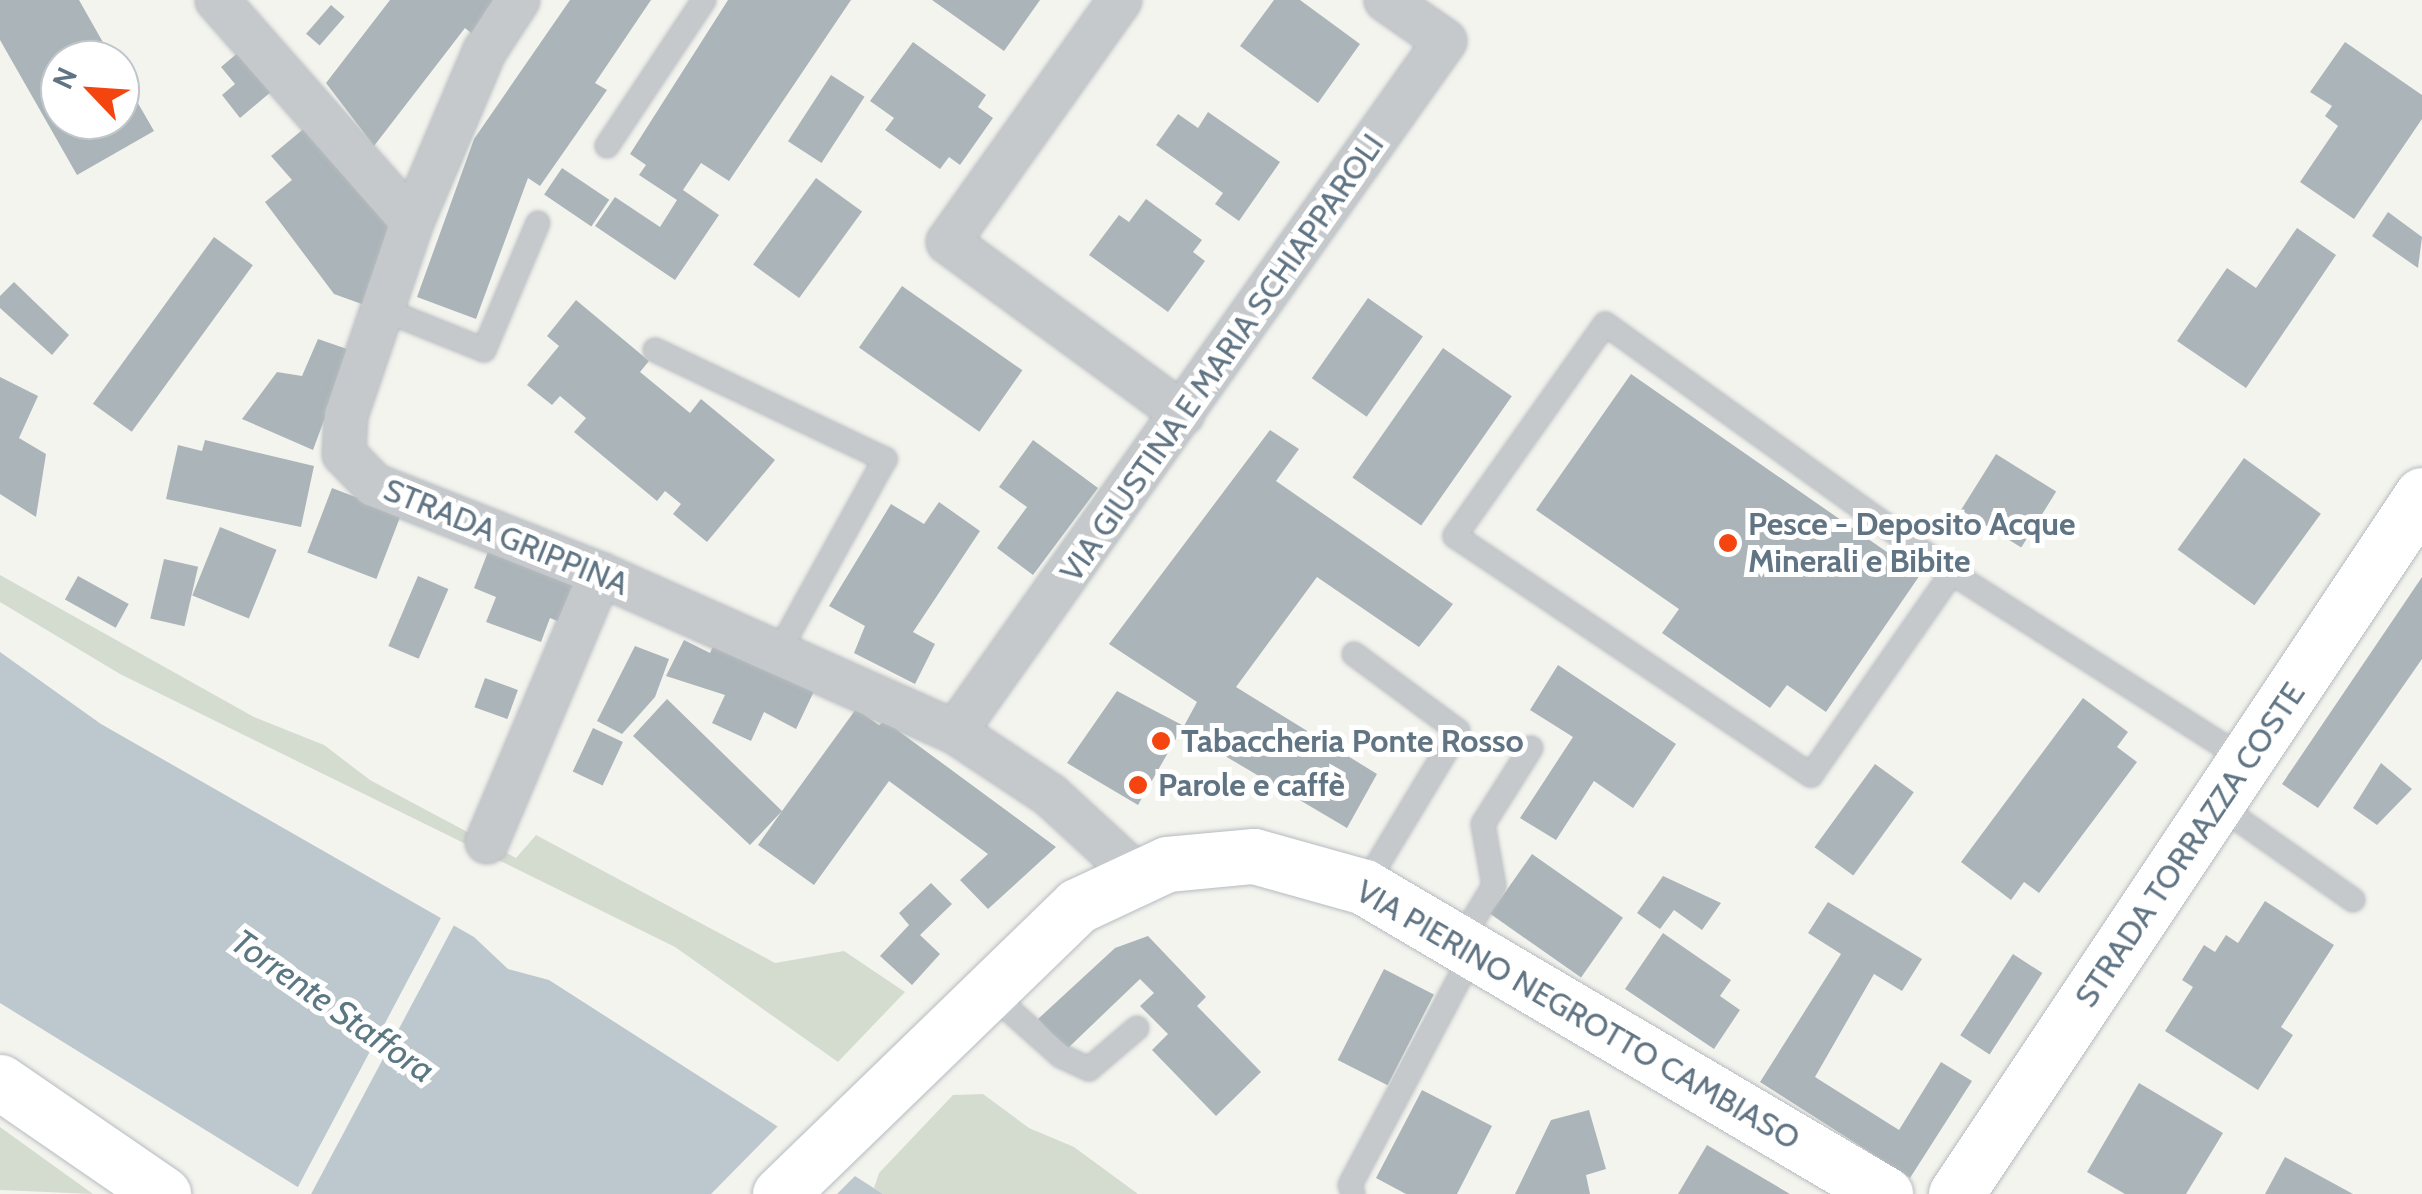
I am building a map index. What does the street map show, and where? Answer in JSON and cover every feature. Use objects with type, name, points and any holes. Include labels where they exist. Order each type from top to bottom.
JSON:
[{"type":"street","points":[[217,0],[412,222]]},
{"type":"street","name":"STRADA GRIPPINA","points":[[518,0],[484,52],[412,222],[346,416],[344,454],[374,485],[600,574],[955,732],[1050,795],[1137,875]]},
{"type":"street","points":[[1120,0],[948,242],[1184,414]]},
{"type":"street","name":"VIA GIUSTINA E MARIA SCHIAPPAROLI","points":[[955,732],[1445,42],[1386,0]]},
{"type":"street","name":"STRADA TORRAZZA COSTE","points":[[1956,1194],[2233,784],[2422,495]]},
{"type":"street","points":[[487,842],[600,574]]},
{"type":"street","name":"VIA PIERINO NEGROTTO CAMBIASO","points":[[780,1194],[970,1002],[1077,906],[1137,875],[1201,857],[1254,856],[1364,888],[1468,944],[1885,1194]]},
{"type":"street","points":[[0,1082],[163,1194]]},
{"type":"lane","points":[[607,146],[704,0]]},
{"type":"lane","points":[[382,308],[484,350],[538,223]]},
{"type":"lane","points":[[1952,572],[1811,776],[1455,536],[1604,324],[1952,572],[2233,784],[2353,900]]},
{"type":"lane","points":[[655,350],[885,459],[778,652]]},
{"type":"lane","points":[[1354,654],[1458,731],[1364,888]]},
{"type":"lane","points":[[1353,1194],[1350,1186],[1494,886],[1483,824],[1531,748]]},
{"type":"lane","points":[[970,1002],[1089,1069],[1138,1028]]},
{"type":"shaded area","points":[[0,575],[254,717],[324,745],[370,780],[516,858],[536,835],[775,963],[844,951],[905,992],[838,1062],[675,947],[120,674],[0,602]]},
{"type":"shaded area","points":[[983,1094],[1029,1128],[1074,1147],[1138,1194],[883,1194],[874,1188],[879,1173],[953,1095]]},
{"type":"shaded area","points":[[0,1127],[93,1194],[0,1190]]},
{"type":"water","name":"Torrente Staffora","points":[[0,652],[101,724],[474,937],[508,969],[549,980],[883,1194],[309,1194],[0,1003]]},
{"type":"pier","points":[[443,914],[456,921],[311,1194],[295,1192]]},
{"type":"pier","points":[[782,1122],[859,1172],[837,1194],[711,1194]]},
{"type":"building","points":[[0,0],[79,0],[102,40],[40,40],[40,110],[0,40]]},
{"type":"building","points":[[390,0],[496,0],[476,37],[465,28],[374,146],[326,83]]},
{"type":"building","points":[[570,0],[651,0],[595,83],[607,90],[540,186],[528,178],[476,319],[417,297],[474,139]]},
{"type":"building","points":[[728,0],[851,0],[729,181],[701,163],[683,190],[719,215],[675,280],[595,226],[615,197],[660,227],[677,200],[639,175],[646,165],[630,154]]},
{"type":"building","points":[[932,0],[1040,0],[1004,51]]},
{"type":"building","points":[[1274,0],[1300,0],[1360,44],[1318,103],[1240,46]]},
{"type":"building","points":[[331,5],[345,17],[320,45],[306,34]]},
{"type":"building","points":[[913,42],[986,95],[978,107],[993,118],[960,165],[949,157],[940,169],[885,130],[894,118],[870,101]]},
{"type":"building","points":[[2345,42],[2422,95],[2422,119],[2354,219],[2300,182],[2338,126],[2325,116],[2332,106],[2310,92]]},
{"type":"building","points":[[240,51],[272,91],[240,118],[222,95],[235,84],[221,67]]},
{"type":"building","points":[[831,75],[865,97],[822,163],[788,141]]},
{"type":"building","points":[[140,107],[154,131],[140,139]]},
{"type":"building","points":[[1208,112],[1280,162],[1239,221],[1215,204],[1223,193],[1156,145],[1178,114],[1198,128]]},
{"type":"building","points":[[307,126],[399,228],[370,307],[334,294],[265,202],[292,180],[271,156]]},
{"type":"building","points":[[57,140],[138,140],[77,175]]},
{"type":"building","points":[[562,168],[609,200],[591,226],[544,195]]},
{"type":"building","points":[[816,178],[862,212],[799,298],[753,265]]},
{"type":"building","points":[[1146,199],[1202,240],[1193,252],[1205,261],[1168,312],[1089,255],[1119,215],[1129,222]]},
{"type":"building","points":[[2388,212],[2422,237],[2418,268],[2372,236]]},
{"type":"building","points":[[2297,228],[2336,255],[2246,388],[2177,341],[2227,268],[2256,288]]},
{"type":"building","points":[[214,237],[253,265],[132,432],[93,404]]},
{"type":"building","points":[[14,282],[69,335],[52,355],[0,308],[0,296]]},
{"type":"building","points":[[902,286],[1022,370],[979,432],[859,347]]},
{"type":"building","points":[[1368,298],[1423,336],[1367,417],[1312,378]]},
{"type":"building","points":[[576,300],[649,361],[640,372],[690,413],[701,399],[775,460],[707,542],[673,514],[681,504],[665,491],[657,501],[574,432],[586,418],[560,396],[552,405],[527,385],[559,346],[547,336]]},
{"type":"building","points":[[318,339],[350,350],[313,450],[242,419],[277,372],[302,376]]},
{"type":"building","points":[[1443,348],[1512,396],[1421,526],[1352,477]]},
{"type":"building","name":"Pesce - Deposito Acque Minerali e Bibite","points":[[1631,374],[1920,575],[1826,712],[1787,685],[1770,708],[1662,633],[1679,609],[1536,510]]},
{"type":"building","points":[[0,377],[38,396],[19,438],[46,454],[36,517],[0,494]]},
{"type":"building","points":[[1270,430],[1299,449],[1276,481],[1453,604],[1419,647],[1317,577],[1236,687],[1377,774],[1347,828],[1181,730],[1138,805],[1067,763],[1117,691],[1184,726],[1197,702],[1109,644]]},
{"type":"building","points":[[205,440],[314,466],[301,527],[166,499],[178,445],[202,451]]},
{"type":"building","points":[[1033,440],[1098,488],[1033,575],[997,548],[1027,507],[999,487]]},
{"type":"building","points":[[1996,454],[2056,492],[2021,548],[1961,510]]},
{"type":"building","points":[[2244,458],[2321,514],[2254,605],[2178,549]]},
{"type":"building","points":[[332,488],[401,515],[376,579],[307,552]]},
{"type":"building","points":[[939,502],[980,531],[913,632],[935,644],[915,684],[854,653],[865,626],[829,606],[891,504],[924,524]]},
{"type":"building","points":[[220,527],[277,550],[249,618],[192,596]]},
{"type":"building","points":[[491,544],[589,582],[572,627],[550,618],[541,642],[486,622],[496,597],[474,588]]},
{"type":"building","points":[[164,559],[198,567],[184,626],[150,618]]},
{"type":"building","points":[[78,576],[129,604],[116,628],[65,600]]},
{"type":"building","points":[[418,576],[448,589],[419,659],[388,646]]},
{"type":"building","points":[[2422,577],[2422,659],[2318,808],[2282,784]]},
{"type":"building","points":[[718,636],[817,685],[796,729],[764,712],[751,741],[712,723],[725,695],[666,676],[684,640],[710,653]]},
{"type":"building","points":[[635,646],[669,659],[655,697],[622,734],[597,721]]},
{"type":"building","points":[[1558,665],[1676,744],[1633,808],[1594,781],[1556,840],[1520,818],[1573,737],[1530,710]]},
{"type":"building","points":[[485,678],[518,690],[507,719],[474,707]]},
{"type":"building","points":[[2083,698],[2128,732],[2117,747],[2137,762],[2039,893],[2024,882],[2011,900],[1961,862]]},
{"type":"building","points":[[667,699],[782,811],[750,845],[633,736]]},
{"type":"building","points":[[856,709],[879,725],[885,721],[1056,847],[988,909],[960,880],[988,854],[889,781],[814,885],[758,845]]},
{"type":"building","points":[[593,728],[623,742],[603,785],[573,772]]},
{"type":"building","points":[[2381,763],[2412,789],[2377,825],[2353,808]]},
{"type":"building","points":[[1875,764],[1914,792],[1853,876],[1814,847]]},
{"type":"building","points":[[1532,854],[1623,918],[1581,977],[1490,914]]},
{"type":"building","points":[[1663,876],[1721,903],[1702,930],[1674,910],[1660,929],[1637,913]]},
{"type":"building","points":[[931,883],[952,904],[920,935],[940,954],[912,985],[880,956],[909,925],[899,913]]},
{"type":"building","points":[[2265,901],[2334,945],[2281,1027],[2293,1035],[2258,1090],[2165,1031],[2193,987],[2182,980],[2204,945],[2215,952],[2226,935],[2238,943]]},
{"type":"building","points":[[1828,902],[1922,959],[1902,991],[1874,974],[1815,1077],[1899,1130],[1941,1062],[1972,1081],[1910,1178],[1760,1082],[1841,954],[1808,933]]},
{"type":"building","points":[[1663,933],[1731,980],[1720,996],[1740,1010],[1714,1049],[1625,989]]},
{"type":"building","points":[[1148,936],[1206,997],[1197,1006],[1261,1072],[1216,1116],[1152,1050],[1168,1034],[1140,1006],[1154,993],[1140,979],[1067,1049],[1038,1019],[1115,948]]},
{"type":"building","points":[[2013,954],[2042,973],[1990,1054],[1960,1035]]},
{"type":"building","points":[[1384,969],[1434,994],[1388,1085],[1338,1060]]},
{"type":"building","points":[[2139,1083],[2223,1133],[2186,1194],[2125,1194],[2087,1172]]},
{"type":"building","points":[[1422,1090],[1492,1126],[1457,1194],[1406,1194],[1376,1178]]},
{"type":"building","points":[[1589,1110],[1606,1169],[1586,1175],[1590,1194],[1515,1194],[1551,1120]]},
{"type":"building","points":[[1707,1145],[1734,1161],[1790,1194],[1678,1194]]},
{"type":"building","points":[[2285,1157],[2353,1194],[2265,1194]]},
{"type":"place","name":"Pesce - Deposito Acque Minerali e Bibite","points":[[1728,543]]},
{"type":"place","name":"Tabaccheria Ponte Rosso","points":[[1161,741]]},
{"type":"place","name":"Parole e caffè","points":[[1138,785]]}]
